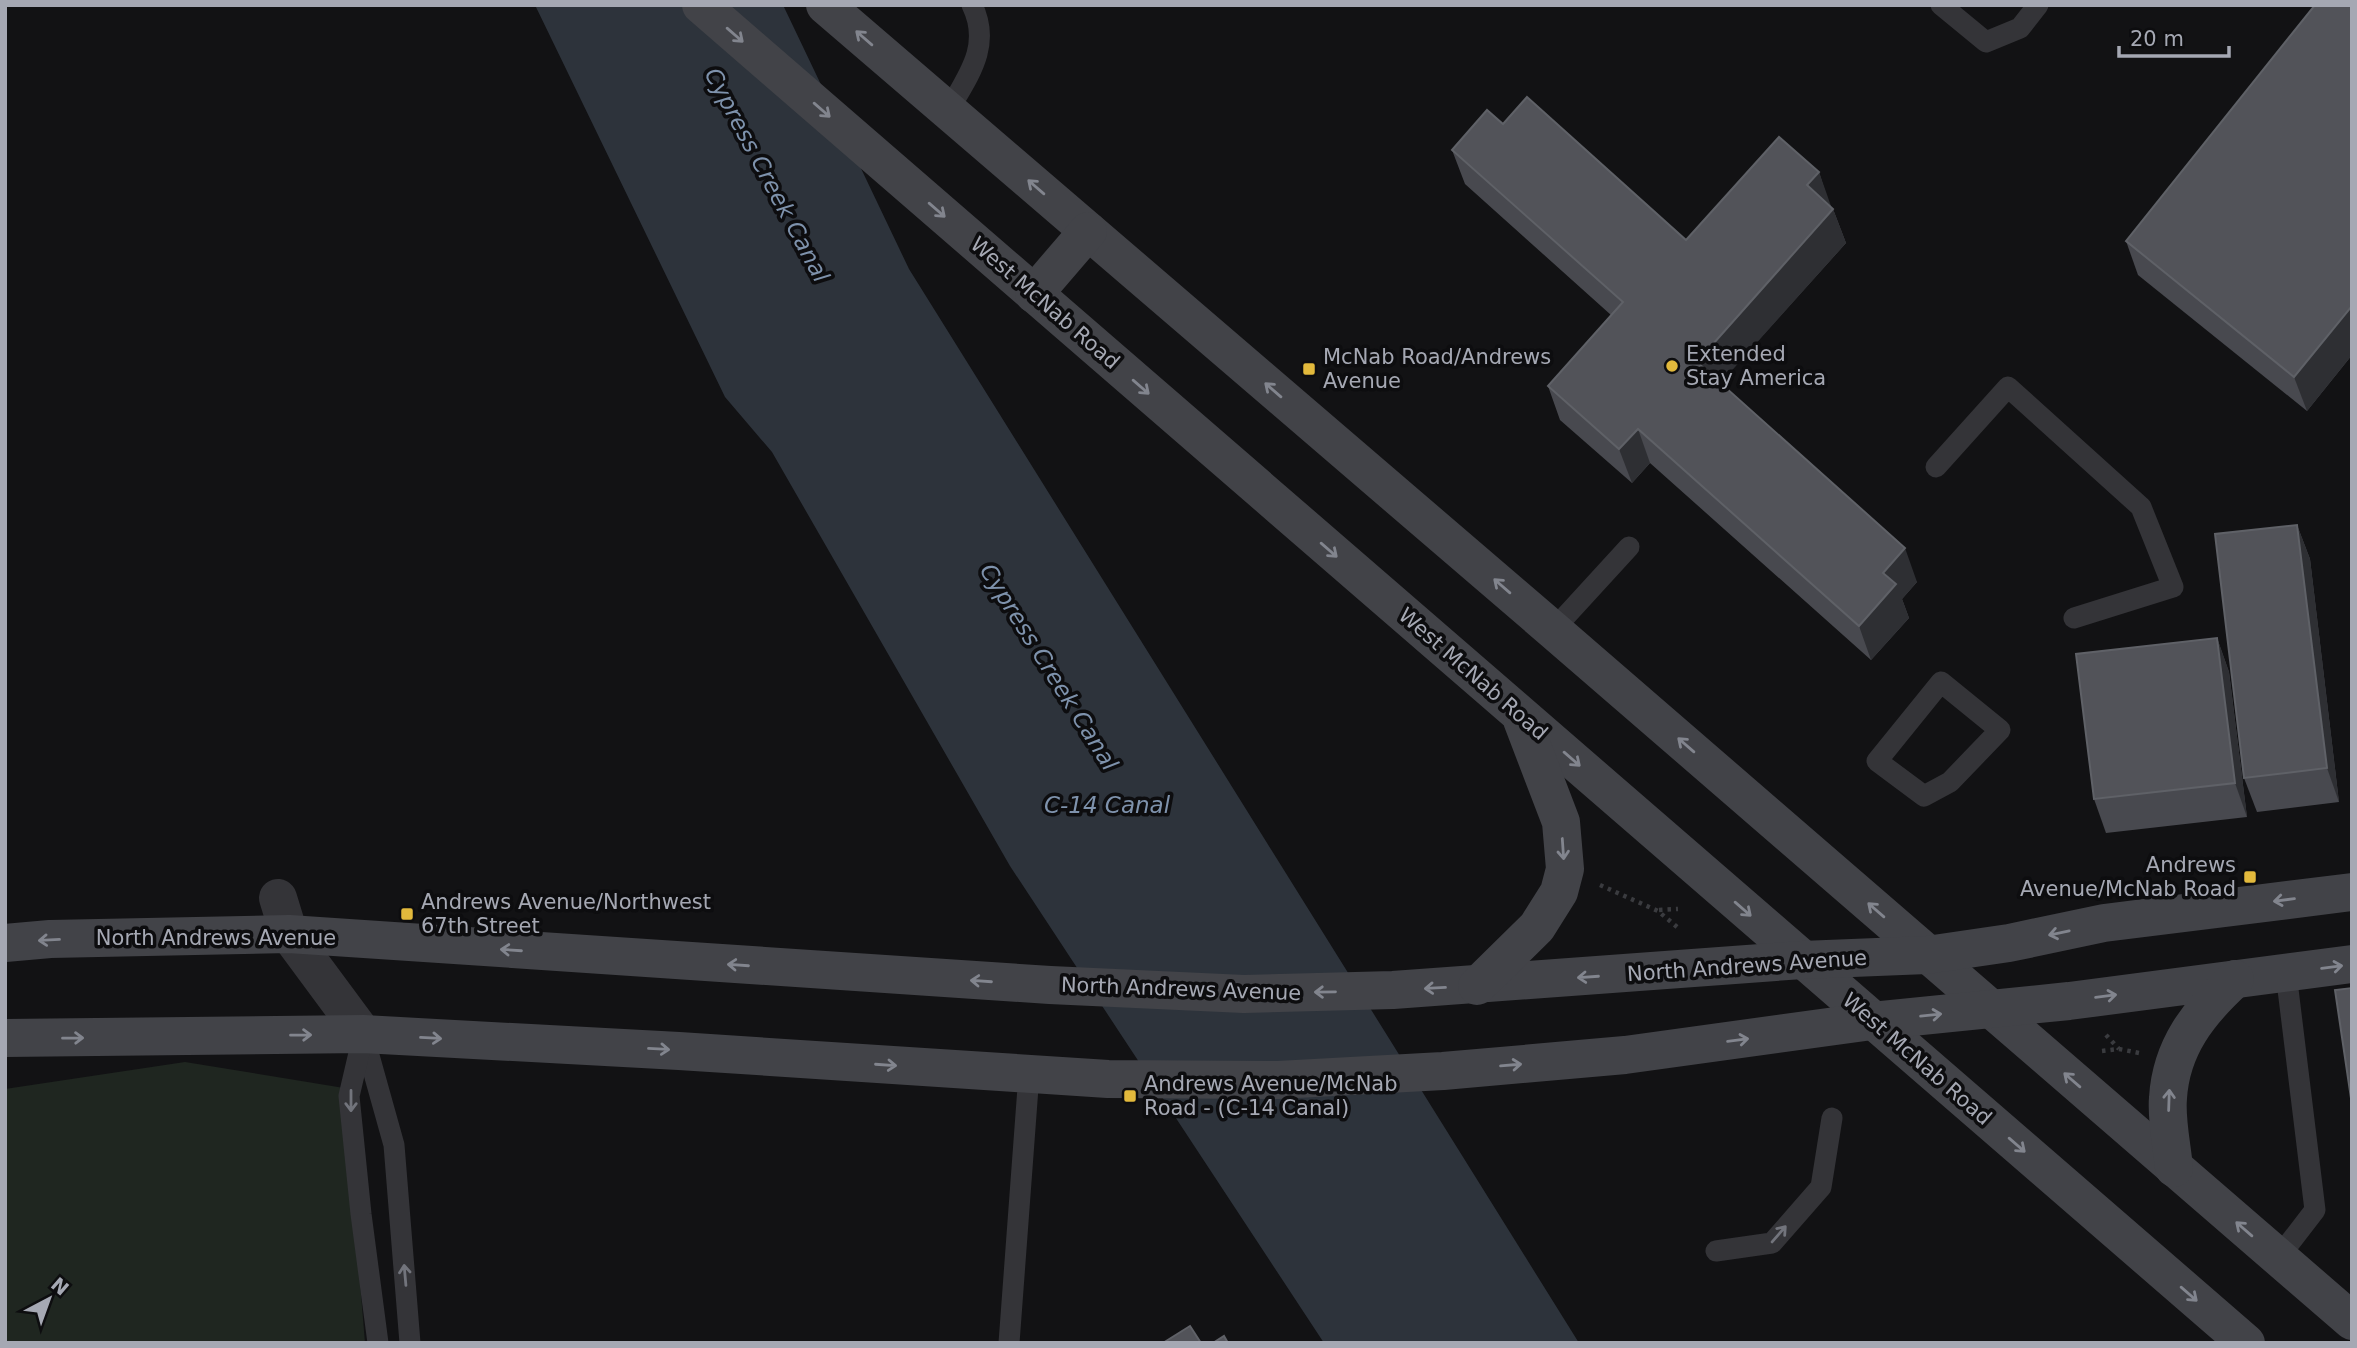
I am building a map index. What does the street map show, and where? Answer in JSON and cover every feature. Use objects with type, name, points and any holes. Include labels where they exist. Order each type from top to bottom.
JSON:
[{"type":"main road","name":"West McNab Road","points":[[701,5],[2246,1343]]},
{"type":"main road","points":[[825,5],[2352,1321]]},
{"type":"main road","points":[[1034,294],[1088,231]]},
{"type":"main road","points":[[1477,986],[1537,927],[1559,892],[1565,869],[1562,822],[1520,714]]},
{"type":"main road","name":"North Andrews Avenue","points":[[5,943],[50,939],[289,934],[1049,985],[1244,994],[1477,986],[1802,960],[1927,955],[2009,943],[2104,923],[2352,892]]},
{"type":"main road","points":[[5,1038],[363,1034],[1108,1079],[1278,1080],[1625,1055],[1872,1021],[2352,964]]},
{"type":"main road","points":[[2174,1168],[2167,1099],[2175,1060],[2193,1023],[2235,979]]},
{"type":"street","points":[[278,898],[289,934],[363,1034]]},
{"type":"lane","points":[[947,111],[974,64],[981,43],[972,5]]},
{"type":"lane","points":[[1941,5],[1986,42],[2020,28],[2038,5]]},
{"type":"lane","points":[[1936,467],[2008,387],[2141,507],[2173,587],[2074,618]]},
{"type":"lane","points":[[1553,630],[1629,547]]},
{"type":"lane","points":[[1941,682],[2000,730],[1950,782],[1924,796],[1877,761],[1941,682]]},
{"type":"lane","points":[[2278,1258],[2315,1210],[2286,973]]},
{"type":"lane","points":[[363,1034],[349,1096],[378,1343]]},
{"type":"lane","points":[[363,1034],[394,1144],[410,1343]]},
{"type":"lane","points":[[1009,1343],[1028,1074]]},
{"type":"lane","points":[[1716,1251],[1772,1243],[1821,1187],[1832,1118]]},
{"type":"path","points":[[1598,884],[1658,911],[1677,927]]},
{"type":"path","points":[[1658,911],[1678,909]]},
{"type":"path","points":[[2105,1035],[2119,1049]]},
{"type":"path","points":[[2102,1051],[2119,1049],[2147,1054]]},
{"type":"shaded area","points":[[185,1062],[344,1088],[365,1343],[5,1343],[5,1089]]},
{"type":"water","name":"C-14 Canal","points":[[535,5],[783,5],[909,269],[1579,1343],[1324,1343],[1010,866],[772,452],[725,397]]},
{"type":"building","points":[[2315,5],[2352,5],[2352,306],[2294,377],[2126,241]]},
{"type":"building","name":"Extended Stay America","points":[[1527,97],[1686,240],[1779,137],[1819,172],[1807,185],[1833,209],[1697,362],[1905,548],[1883,573],[1896,584],[1859,626],[1638,429],[1619,449],[1548,386],[1623,302],[1452,150],[1487,110],[1503,124]]},
{"type":"building","points":[[2297,525],[2327,768],[2244,778],[2215,534]]},
{"type":"building","points":[[2217,638],[2235,783],[2094,799],[2076,654]]},
{"type":"building","points":[[2352,988],[2352,1105],[2335,990]]},
{"type":"building","points":[[1190,1326],[1201,1343],[1163,1343]]},
{"type":"building","points":[[1224,1336],[1228,1343],[1213,1343]]},
{"type":"place","name":"Extended Stay America","points":[[1672,366]]},
{"type":"place","name":"McNab Road/Andrews Avenue","points":[[1309,369]]},
{"type":"place","name":"Andrews Avenue/McNab Road","points":[[2250,877]]},
{"type":"place","name":"Andrews Avenue/Northwest 67th Street","points":[[407,914]]},
{"type":"place","name":"Andrews Avenue/McNab Road - (C-14 Canal)","points":[[1130,1096]]},
{"type":"water label","name":"Cypress Creek Canal","points":[[767,175]]},
{"type":"water label","name":"Cypress Creek Canal","points":[[1049,667]]}]
